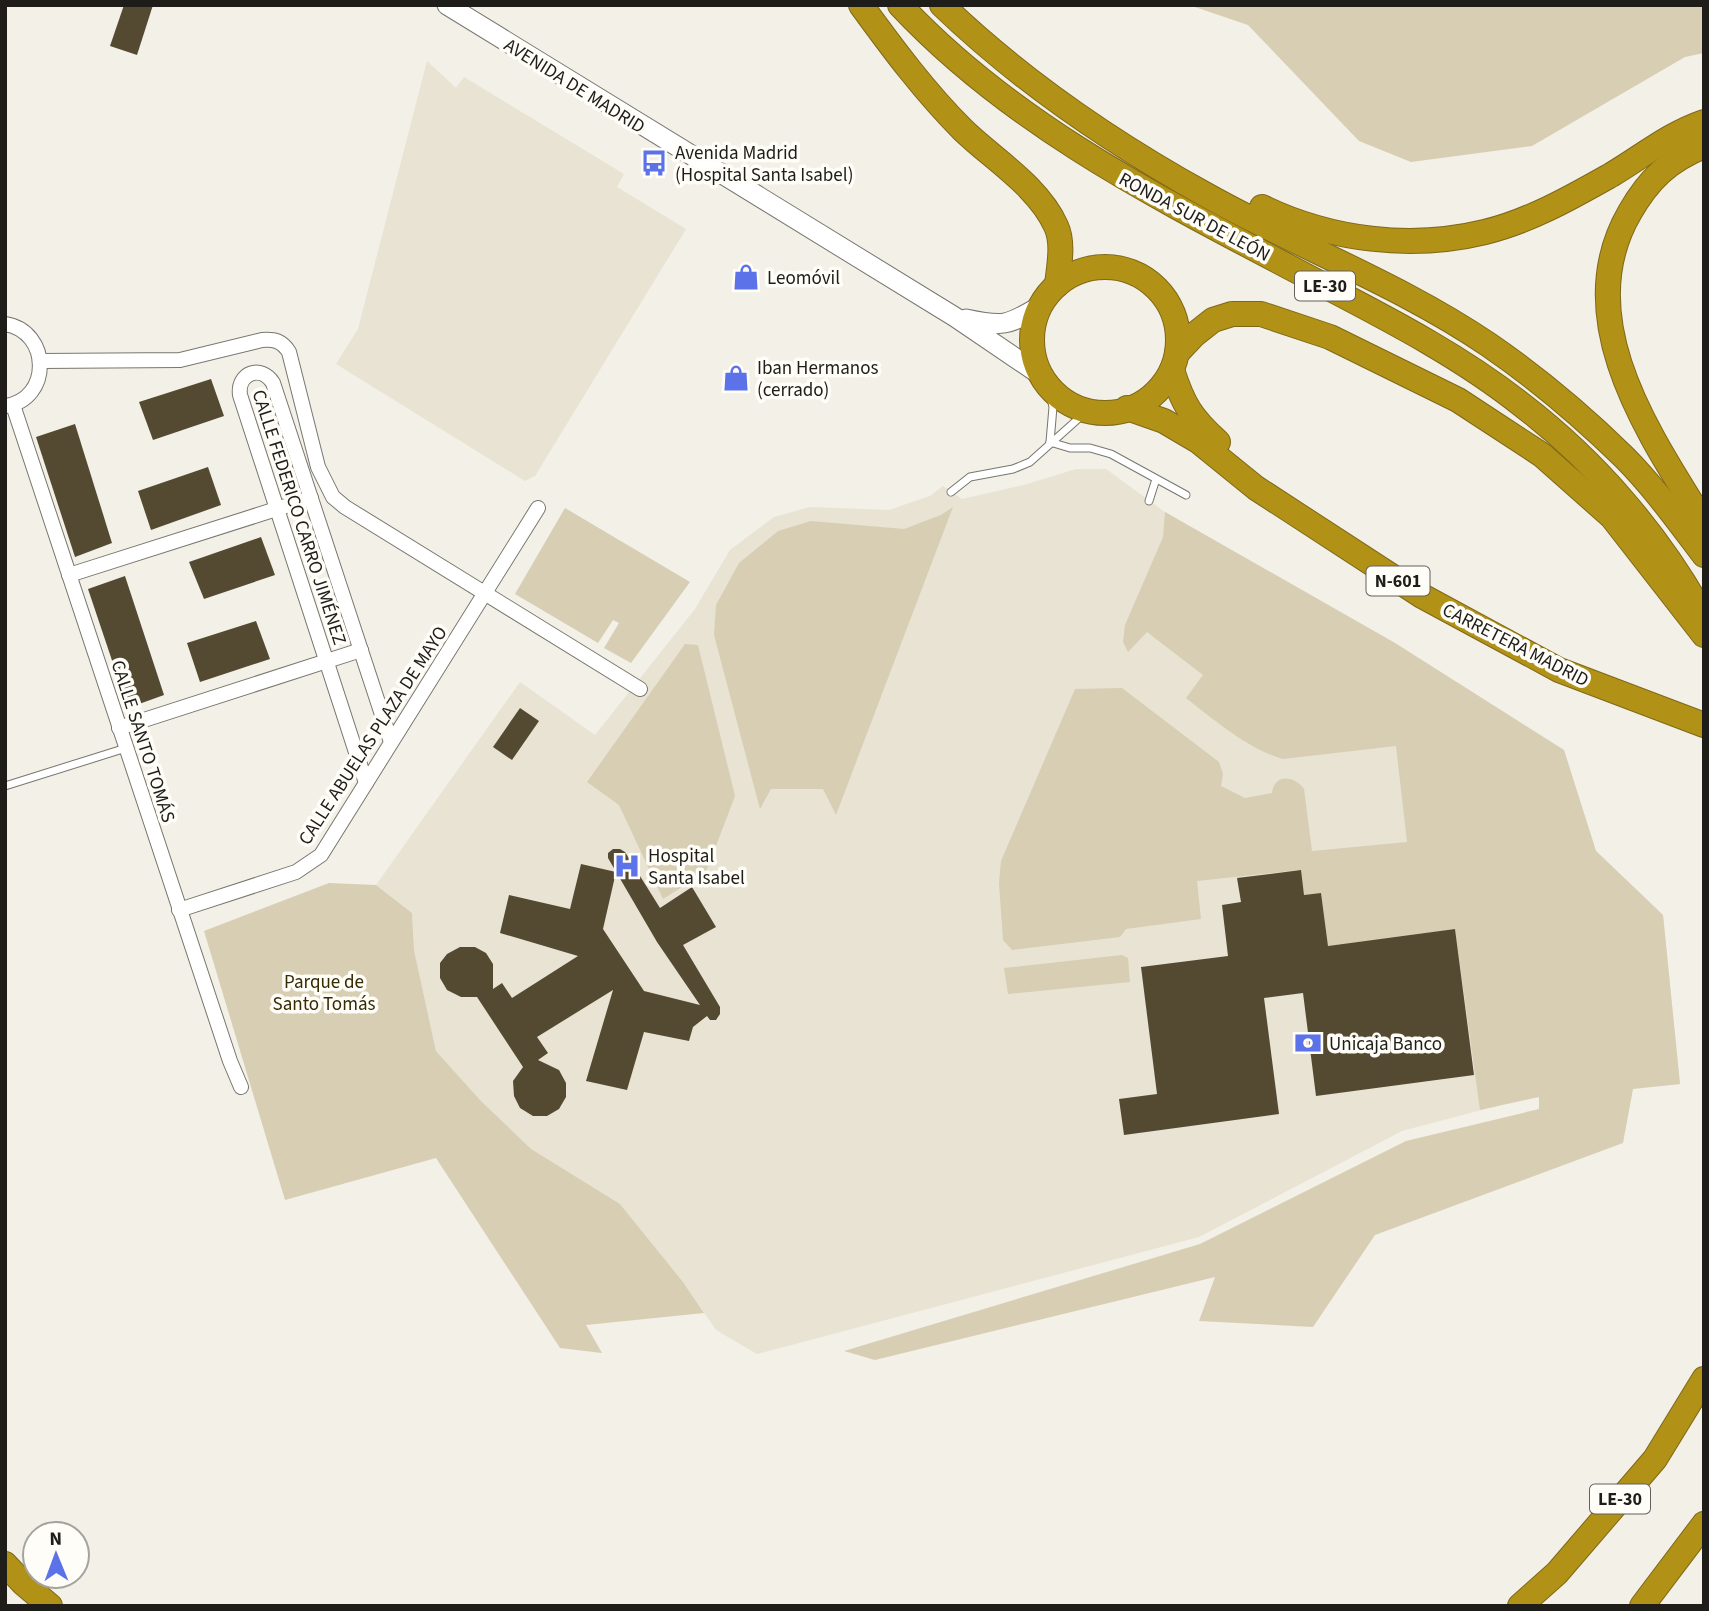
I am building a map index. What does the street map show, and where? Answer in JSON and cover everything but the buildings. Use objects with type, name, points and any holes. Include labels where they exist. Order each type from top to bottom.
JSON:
[{"type":"highway","points":[[861,5],[934,100],[1031,191],[1049,214],[1057,228],[1059,240],[1057,285]]},
{"type":"highway","name":"RONDA SUR DE LEÓN","points":[[900,5],[954,57],[1034,121],[1122,178],[1379,314],[1468,366],[1523,405],[1582,458],[1629,507],[1671,562],[1704,617]]},
{"type":"highway","name":"RONDA SUR DE LEÓN","points":[[942,5],[979,41],[1051,98],[1131,150],[1209,197],[1404,293],[1489,345],[1559,397],[1625,458],[1704,555]]},
{"type":"highway","points":[[1131,150],[1196,174],[1279,215],[1347,236],[1394,241],[1437,240],[1487,232],[1540,212],[1613,174],[1664,139],[1704,122]]},
{"type":"highway","points":[[1704,146],[1684,154],[1656,174],[1638,197],[1622,226],[1610,260],[1607,289],[1609,318],[1616,351],[1630,392],[1647,428],[1704,523]]},
{"type":"highway","name":"N-601","points":[[1099,267],[1121,268],[1142,276],[1160,290],[1173,309],[1178,330],[1175,362],[1160,387],[1144,401],[1107,412],[1088,410],[1061,399],[1044,381],[1032,351],[1032,328],[1040,306],[1057,285],[1077,273],[1099,267]]},
{"type":"highway","points":[[1175,362],[1194,335],[1213,320],[1232,314],[1261,314],[1330,337],[1458,400],[1542,455],[1612,517],[1704,635]]},
{"type":"highway","name":"CARRETERA MADRID","points":[[1175,362],[1181,398],[1198,424],[1238,460],[1438,588],[1502,625],[1591,668],[1675,699],[1699,718]]},
{"type":"highway","name":"CARRETERA MADRID","points":[[1127,408],[1164,421],[1198,441],[1256,488],[1422,596],[1559,670],[1699,718]]},
{"type":"highway","name":"LE-30","points":[[1520,1606],[1557,1573],[1655,1459],[1704,1378]]},
{"type":"highway","points":[[1642,1606],[1704,1524]]},
{"type":"highway","points":[[5,1564],[50,1606]]},
{"type":"main road","name":"AVENIDA DE MADRID","points":[[447,5],[955,317],[1044,381]]},
{"type":"main road","name":"AVENIDA DE MADRID","points":[[955,317],[1005,325],[1040,306]]},
{"type":"street","points":[[5,324],[23,330],[32,339],[41,362],[40,375],[34,388],[25,399],[9,406]]},
{"type":"street","points":[[41,362],[166,362],[262,340],[273,339],[284,344],[289,352],[318,467],[333,497],[345,507],[640,689]]},
{"type":"street","name":"CALLE FEDERICO CARRO JIMÉNEZ","points":[[366,783],[240,395],[241,379],[254,372],[268,376],[272,383],[391,742]]},
{"type":"street","name":"CALLE SANTO TOMÁS","points":[[9,406],[69,575],[230,1061],[241,1087]]},
{"type":"street","points":[[69,575],[311,498]]},
{"type":"street","name":"CALLE ABUELAS PLAZA DE MAYO","points":[[180,910],[296,872],[321,855],[538,508]]},
{"type":"street","points":[[119,729],[361,650]]},
{"type":"lane","points":[[1044,381],[1053,407],[1050,442]]},
{"type":"lane","points":[[951,492],[970,477],[1013,469],[1030,462],[1088,410]]},
{"type":"lane","points":[[1050,442],[1070,448],[1090,448],[1111,453],[1186,495]]},
{"type":"lane","points":[[1149,501],[1156,480]]},
{"type":"lane","points":[[5,786],[126,748]]},
{"type":"shaded area","points":[[427,61],[456,88],[464,77],[624,174],[617,187],[686,229],[535,476],[525,481],[336,364],[358,329]]},
{"type":"shaded area","points":[[1076,469],[1106,469],[1165,512],[1395,643],[1564,750],[1596,851],[1663,915],[1680,1084],[1527,1098],[1402,1131],[1199,1237],[757,1354],[716,1330],[683,1282],[620,1204],[530,1149],[481,1101],[436,1051],[414,950],[412,913],[376,885],[520,682],[595,735],[695,609],[730,550],[774,517],[810,507],[889,510],[930,496],[943,486],[962,499],[1024,485]]},
{"type":"green space","points":[[1189,5],[1704,5],[1704,53],[1685,57],[1532,146],[1411,162],[1359,141],[1248,25]]},
{"type":"green space","points":[[953,507],[836,815],[823,789],[771,789],[760,809],[714,635],[716,605],[739,563],[778,531],[811,521],[904,529],[941,515]]},
{"type":"green space","points":[[565,508],[690,582],[631,663],[604,648],[619,623],[613,620],[598,643],[515,594]]},
{"type":"green space","points":[[1165,512],[1395,643],[1564,750],[1596,851],[1663,915],[1680,1084],[1633,1089],[1623,1143],[1375,1235],[1313,1327],[1199,1321],[1215,1277],[875,1360],[844,1351],[1200,1244],[1406,1141],[1539,1109],[1539,1097],[1480,1110],[1455,929],[1328,946],[1321,893],[1304,895],[1300,870],[1197,881],[1201,919],[1126,929],[1120,937],[1012,950],[1003,940],[999,883],[1001,861],[1075,689],[1122,688],[1219,762],[1223,774],[1221,786],[1245,798],[1272,793],[1276,782],[1280,780],[1290,779],[1300,784],[1304,789],[1312,851],[1407,842],[1396,746],[1283,759],[1244,741],[1186,698],[1203,675],[1147,632],[1128,652],[1123,642],[1125,625],[1163,537]]},
{"type":"green space","points":[[685,644],[698,645],[735,796],[706,872],[663,899],[619,805],[587,782]]},
{"type":"green space","name":"Parque de Santo Tomás","points":[[329,883],[376,885],[412,913],[414,950],[436,1051],[481,1101],[531,1149],[620,1204],[683,1282],[704,1313],[586,1325],[602,1353],[560,1348],[436,1158],[285,1200],[204,931]]},
{"type":"green space","points":[[1122,955],[1128,958],[1130,982],[1008,994],[1004,968]]},
{"type":"place","name":"Avenida Madrid (Hospital Santa Isabel)","points":[[654,163]]},
{"type":"place","name":"Leomóvil","points":[[746,277]]},
{"type":"place","name":"Iban Hermanos (cerrado)","points":[[736,378]]},
{"type":"place","name":"Hospital Santa Isabel","points":[[627,866]]},
{"type":"place","name":"Unicaja Banco","points":[[1308,1043]]}]
